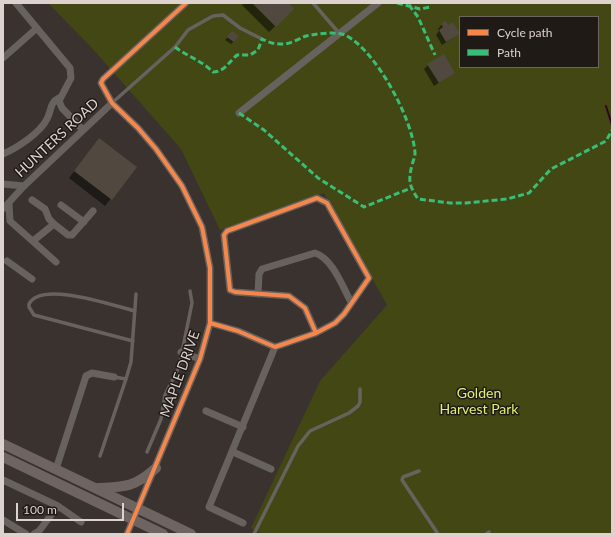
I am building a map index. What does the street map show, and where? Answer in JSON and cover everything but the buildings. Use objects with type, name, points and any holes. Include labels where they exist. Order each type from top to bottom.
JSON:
[{"type":"street","points":[[3,154],[18,148],[47,119],[50,106],[54,100],[59,98],[70,82],[72,73],[16,3]]},
{"type":"street","name":"HUNTERS ROAD","points":[[6,207],[24,186],[112,103],[101,83],[103,78],[137,49],[186,3]]},
{"type":"street","points":[[239,113],[378,3]]},
{"type":"street","points":[[3,58],[37,28]]},
{"type":"street","points":[[59,98],[62,108],[84,130]]},
{"type":"street","name":"MAPLE DRIVE","points":[[112,103],[156,149],[182,186],[191,203],[202,227],[207,247],[211,295],[210,323],[200,359],[139,509],[127,534]]},
{"type":"street","points":[[3,184],[24,186]]},
{"type":"street","points":[[210,323],[238,331],[275,347],[316,333],[335,323],[344,314],[367,281],[368,276],[327,203],[317,198],[272,213],[225,233],[224,238],[230,290],[258,294],[285,294],[293,298],[305,308],[316,333]]},
{"type":"street","points":[[32,200],[45,209],[49,219],[70,236],[93,211]]},
{"type":"street","points":[[61,205],[84,222]]},
{"type":"street","points":[[6,207],[6,222],[33,241],[56,262]]},
{"type":"street","points":[[33,241],[54,224]]},
{"type":"street","points":[[258,294],[259,274],[262,269],[315,253],[331,266],[351,302]]},
{"type":"street","points":[[4,261],[32,279]]},
{"type":"street","points":[[243,523],[209,507],[233,452],[275,347]]},
{"type":"street","points":[[181,352],[200,359]]},
{"type":"street","points":[[56,469],[86,376],[92,373],[114,377]]},
{"type":"street","points":[[206,412],[243,427]]},
{"type":"street","points":[[3,444],[191,534]]},
{"type":"street","points":[[233,452],[271,469]]},
{"type":"street","points":[[3,457],[163,534]]},
{"type":"street","points":[[96,488],[124,487],[132,485],[146,477],[156,468]]},
{"type":"street","points":[[3,480],[58,506],[82,522]]},
{"type":"street","points":[[34,534],[39,531],[58,506]]},
{"type":"street","points":[[3,520],[26,534]]},
{"type":"lane","points":[[313,3],[339,33]]},
{"type":"lane","points":[[112,103],[175,47],[188,30],[213,16],[224,15],[240,28],[262,39]]},
{"type":"lane","points":[[147,452],[161,418],[165,395],[177,373],[192,303],[190,291]]},
{"type":"lane","points":[[133,341],[34,315],[29,308],[29,304],[34,298],[54,292],[135,311]]},
{"type":"lane","points":[[100,456],[131,362],[136,294]]},
{"type":"lane","points":[[114,377],[126,380]]},
{"type":"lane","points":[[254,534],[298,446],[312,428],[349,413],[358,406],[360,402],[360,389]]},
{"type":"lane","points":[[419,471],[403,477],[402,480],[438,534]]},
{"type":"green space","name":"Golden Harvest Park","points":[[48,3],[612,3],[612,534],[263,534],[251,528],[320,381],[387,305],[324,193],[220,230],[181,149],[91,47]]},
{"type":"waterway","points":[[606,106],[612,125]]},
{"type":"marked path","points":[[397,3],[420,9],[430,7]]},
{"type":"marked path","points":[[409,5],[418,17],[435,55]]},
{"type":"marked path","points":[[175,47],[213,72],[217,72],[237,55],[250,55],[258,50],[262,39],[273,43],[283,44],[315,34],[331,33],[345,35],[357,43],[369,55],[391,87],[400,105],[413,139],[415,154],[411,170],[410,183],[418,199],[450,203],[466,203],[507,199],[529,193],[551,169],[606,141],[612,130]]},
{"type":"marked path","points":[[239,113],[264,130],[318,178],[364,207],[411,188]]},
{"type":"cycle path","points":[[127,534],[200,359],[210,323],[210,268],[202,227],[182,186],[156,149],[138,128],[112,103],[101,83],[103,79],[186,3]]},
{"type":"cycle path","points":[[210,323],[238,331],[275,347],[316,333],[335,323],[344,314],[369,278],[327,203],[317,198],[227,231],[224,235],[230,290],[235,292],[289,296],[305,308],[316,333]]}]
